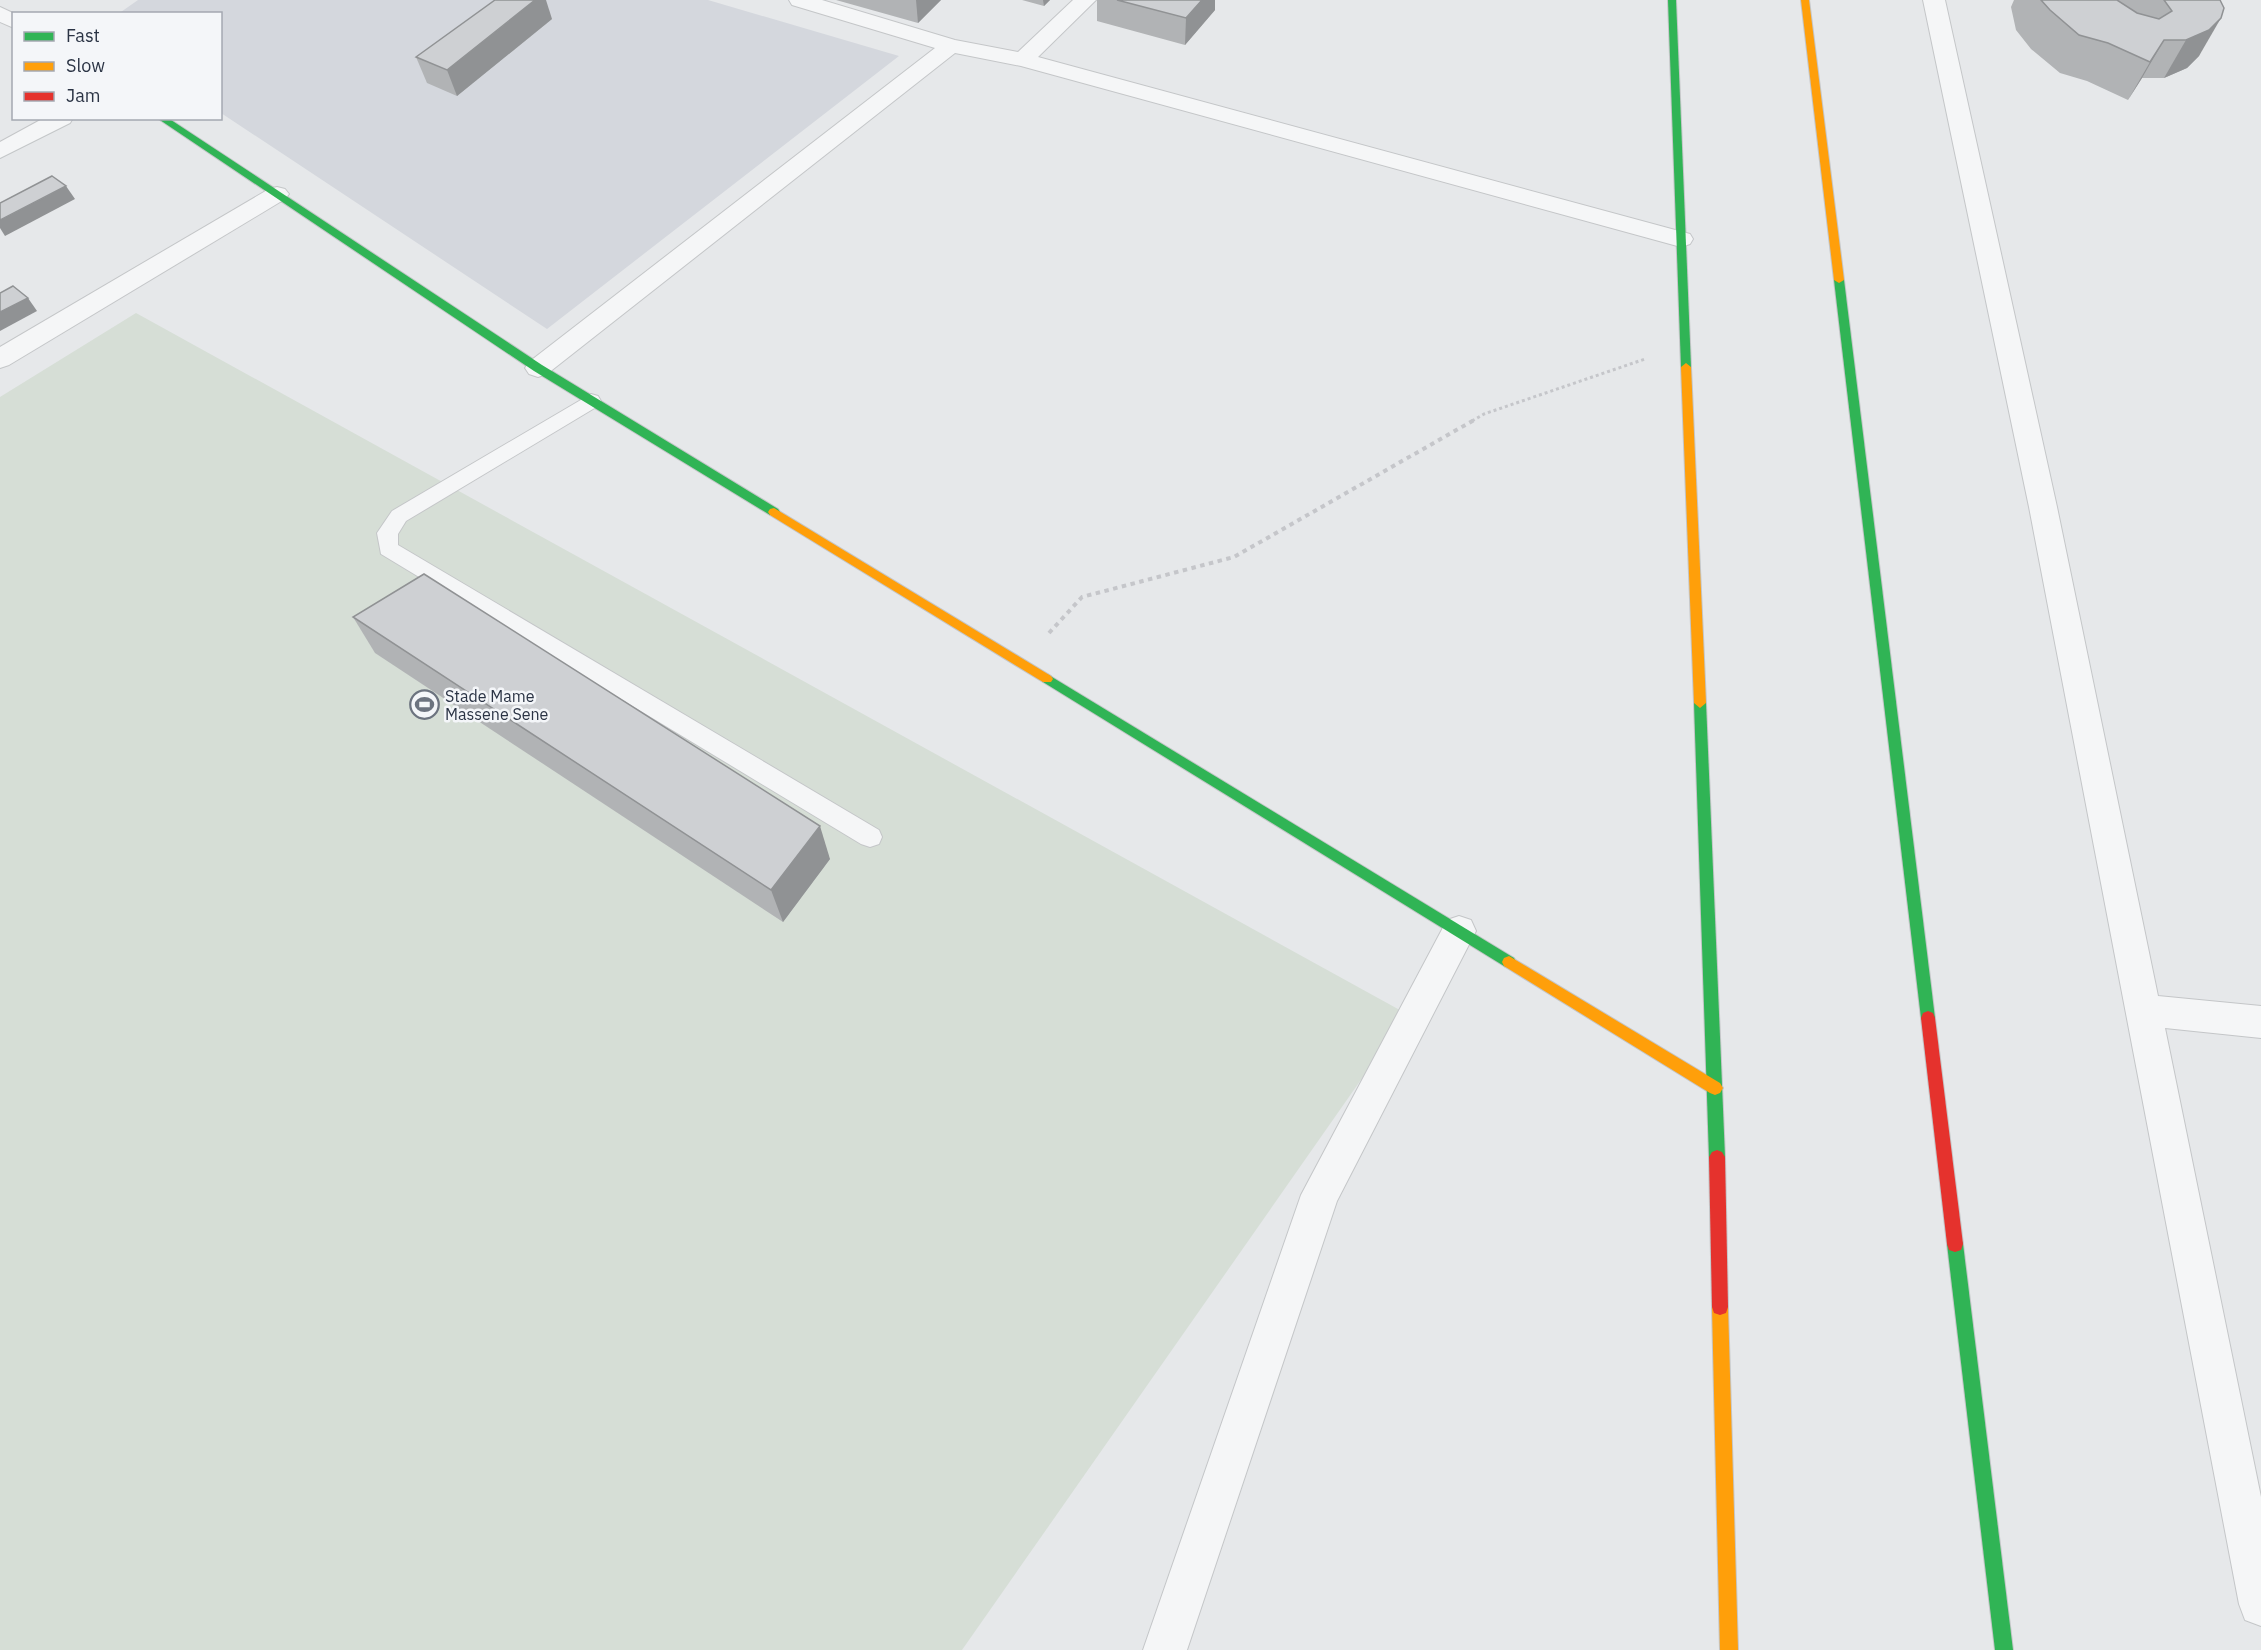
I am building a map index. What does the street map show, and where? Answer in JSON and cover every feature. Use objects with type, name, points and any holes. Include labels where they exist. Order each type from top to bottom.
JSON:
[{"type":"street","points":[[800,0],[951,46],[1023,60],[1682,239]]},
{"type":"street","points":[[1023,60],[1084,0]]},
{"type":"street","points":[[1672,0],[1715,1088],[1729,1650]]},
{"type":"street","points":[[1805,0],[2004,1650]]},
{"type":"street","points":[[1934,0],[2043,507],[2261,1604]]},
{"type":"street","points":[[538,368],[951,46]]},
{"type":"street","points":[[0,152],[58,120]]},
{"type":"street","points":[[164,120],[538,368],[1715,1088]]},
{"type":"street","points":[[0,359],[277,194]]},
{"type":"street","points":[[1165,1650],[1320,1195],[1459,931]]},
{"type":"street","points":[[2142,1010],[2261,1022]]},
{"type":"lane","points":[[591,400],[399,516],[387,533],[388,549],[870,837]]},
{"type":"path","points":[[1022,664],[1082,597],[1234,557],[1484,414],[1686,345]]},
{"type":"shaded area","points":[[138,0],[708,0],[899,56],[547,329],[222,114],[222,12],[121,12]]},
{"type":"shaded area","name":"Stade Mame Massene Sene","points":[[136,313],[1407,1014],[962,1650],[0,1650],[0,397]]},
{"type":"building","points":[[495,0],[535,0],[447,70],[416,57]]},
{"type":"building","points":[[1117,0],[1202,0],[1186,18]]},
{"type":"building","points":[[2041,0],[2117,0],[2137,13],[2159,19],[2172,11],[2164,0],[2220,0],[2224,8],[2221,18],[2209,30],[2186,40],[2164,40],[2150,62],[2108,43],[2079,35]]},
{"type":"building","points":[[52,176],[66,186],[0,220],[0,203]]},
{"type":"building","points":[[13,286],[28,298],[0,312],[0,293]]},
{"type":"building","points":[[424,574],[820,826],[771,890],[353,617]]},
{"type":"traffic: fast","points":[[1672,0],[1686,367]]},
{"type":"traffic: fast","points":[[164,120],[538,368],[774,512]]},
{"type":"traffic: fast","points":[[1839,280],[1928,1018]]},
{"type":"traffic: fast","points":[[1047,679],[1509,962]]},
{"type":"traffic: fast","points":[[1700,703],[1717,1157]]},
{"type":"traffic: fast","points":[[1955,1244],[2004,1650]]},
{"type":"traffic: slow","points":[[1805,0],[1839,280]]},
{"type":"traffic: slow","points":[[1686,367],[1700,703]]},
{"type":"traffic: slow","points":[[774,512],[1047,679]]},
{"type":"traffic: slow","points":[[1509,962],[1715,1088]]},
{"type":"traffic: slow","points":[[1720,1307],[1729,1650]]},
{"type":"traffic: jam","points":[[1928,1018],[1955,1244]]},
{"type":"traffic: jam","points":[[1717,1157],[1720,1307]]},
{"type":"place","name":"Stade Mame Massene Sene","points":[[424,705]]}]
